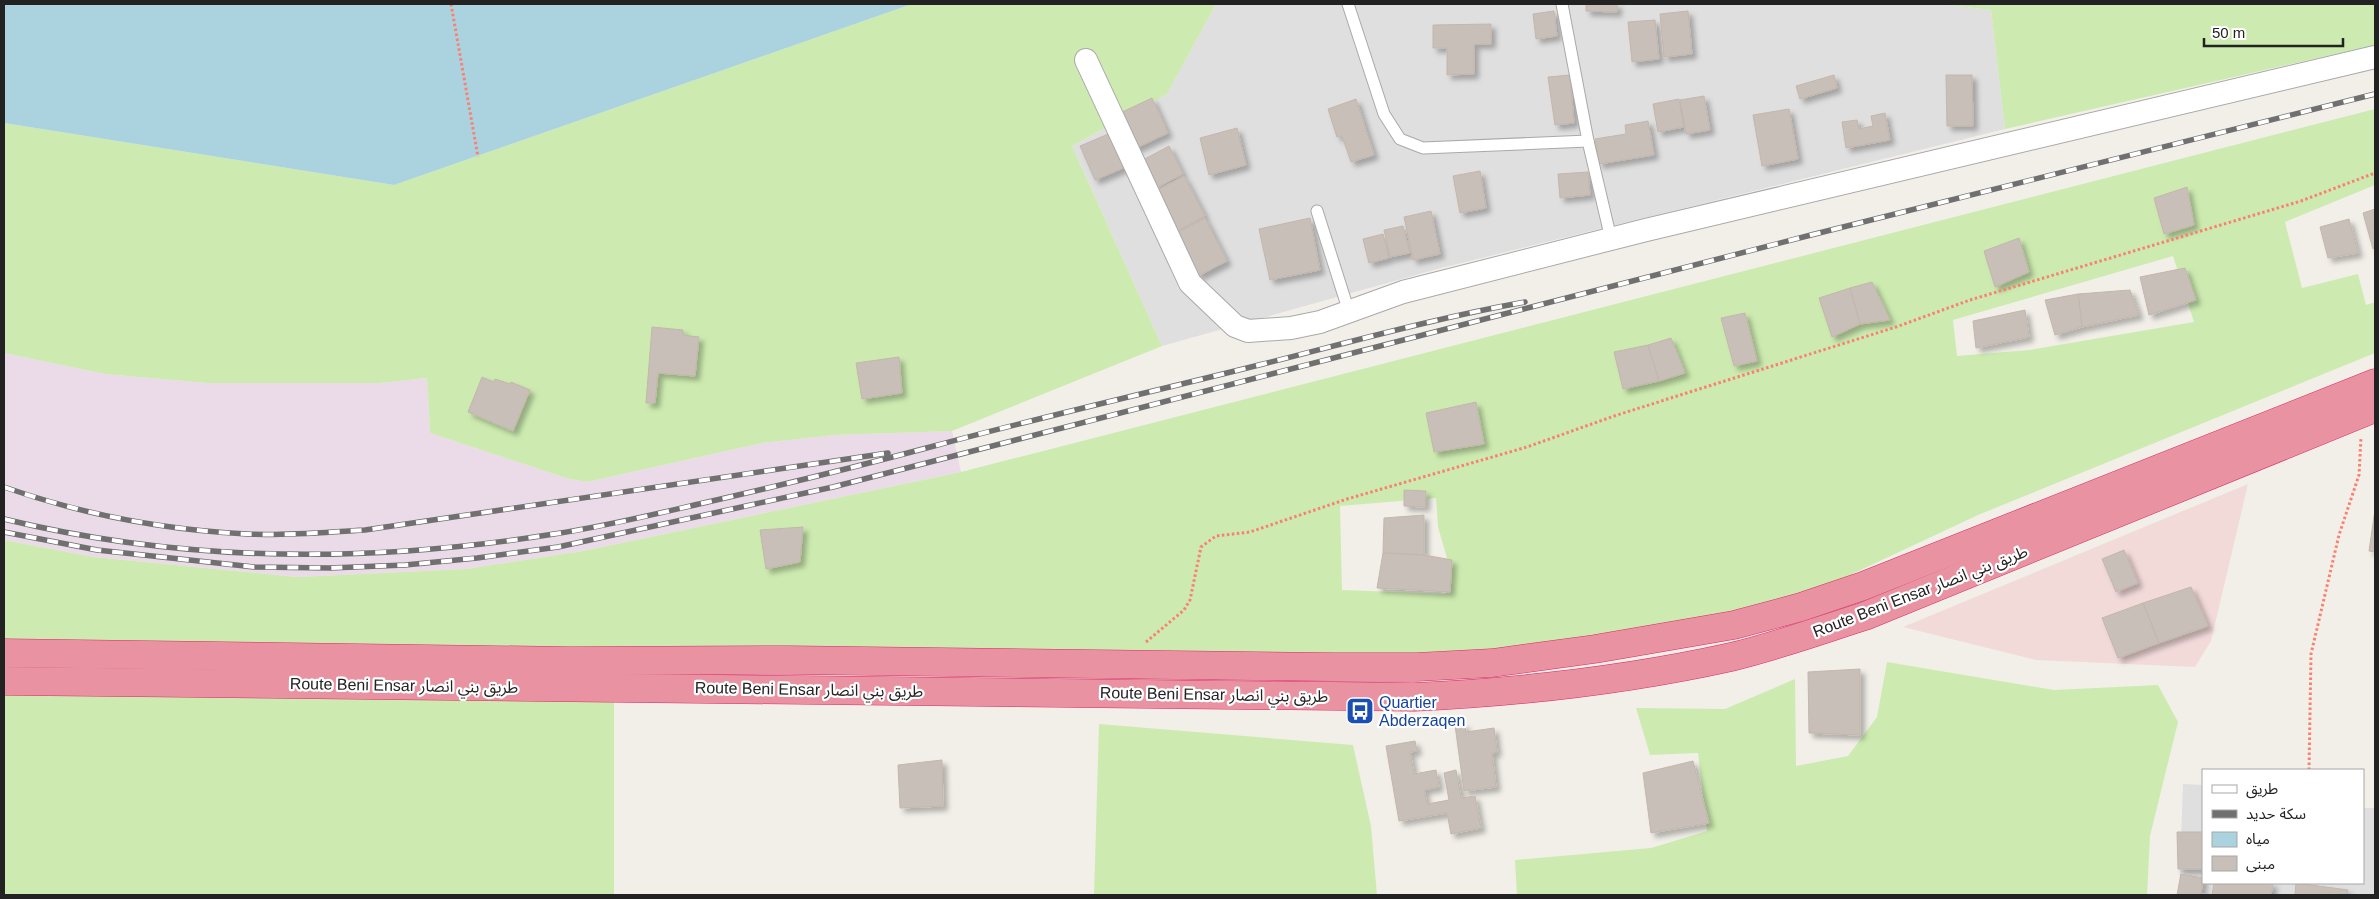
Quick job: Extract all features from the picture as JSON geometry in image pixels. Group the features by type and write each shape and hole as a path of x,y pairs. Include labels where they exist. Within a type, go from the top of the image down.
{"highway":[{"name":"Route Beni Ensar طريق بني انصار","path":"4,652 570,661 789,660 1390,667 1492,663 1595,649 1734,625 1801,607 1863,586 2375,383"},
{"name":"Route Beni Ensar طريق بني انصار","path":"4,681 1414,697 1537,689 1731,657 1848,622 2367,412"}],"street":[{"path":"1086,60 1190,283 1235,326 1248,331 1291,328 1320,322 1402,292 1610,239 2375,57"}],"lane":[{"path":"1348,4 1384,114 1400,140 1423,148 1588,141"},
{"path":"1562,4 1588,141 1610,239"},
{"path":"1317,210 1349,312"}],"path":[{"path":"451,4 478,157"},
{"path":"1119,664 1184,610 1190,600 1201,547 1216,536 1250,532 1356,496 1527,447 1617,415 1868,335 1970,300 2301,200 2375,173"},
{"path":"2310,769 2311,654 2339,536 2359,475 2361,447 2367,412"}],"shaded area":[{"path":"1216,4 1941,4 1991,10 2005,129 1441,268 1162,346 1072,146 1167,94"},
{"path":"4,353 105,374 207,383 380,383 427,378 430,433 566,478 587,482 762,443 834,435 952,431 961,472 583,551 466,569 298,577 94,557 4,540"},
{"path":"2248,484 2211,641 2195,667 2036,660 1903,627"},
{"path":"2183,784 2202,785 2202,884 2364,884 2364,808 2375,808 2375,895 2179,895"}],"green space":[{"path":"912,4 1216,4 1167,94 1072,146 1162,346 952,431 835,435 762,443 587,482 566,478 430,433 427,378 380,383 207,383 105,374 4,353 4,123 394,185"},
{"path":"1941,4 2375,4 2375,45 2005,129 1991,10"},
{"path":"2375,109 2375,185 2285,222 2302,288 2358,274 2366,305 2375,302 2375,353 1978,515 1801,598 1637,636 1455,656 4,649 4,540 94,557 298,577 466,569 583,551 961,472","holes":["2173,256 2194,322 2029,350 1957,356 1953,320","1436,498 1438,527 1449,565 1446,594 1342,590 1340,506"]},
{"path":"1887,662 2054,690 2158,685 2178,722 2150,836 2147,895 1517,895 1515,860 1651,848 1707,831 1698,753 1650,755 1636,708 1725,709 1795,679 1796,766 1848,756 1877,717"},
{"path":"4,695 614,698 614,895 4,895"},
{"path":"1099,724 1353,745 1371,826 1377,895 1094,895"}],"water":[{"path":"4,4 912,4 394,185 4,123"}],"building":[{"path":"1586,4 1617,4 1617,12 1586,11"},
{"path":"1554,11 1557,36 1536,39 1533,14"},
{"path":"1688,11 1692,54 1664,57 1660,14"},
{"path":"1655,20 1659,59 1632,62 1628,22"},
{"path":"1491,24 1491,44 1474,44 1474,74 1447,75 1447,48 1433,48 1433,25"},
{"path":"1570,75 1574,123 1555,125 1548,77"},
{"path":"1834,75 1837,88 1800,99 1796,86"},
{"path":"1946,75 1972,75 1973,126 1947,126"},
{"path":"1704,96 1710,130 1686,134 1680,100"},
{"path":"1152,98 1168,133 1134,149 1118,114"},
{"path":"1356,99 1374,155 1351,162 1342,136 1337,137 1328,109"},
{"path":"1679,99 1684,127 1658,132 1653,104"},
{"path":"1789,109 1798,159 1762,166 1753,115"},
{"path":"1885,113 1890,140 1846,148 1842,122 1857,120 1859,129 1873,126 1871,116"},
{"path":"1648,121 1654,155 1599,164 1595,139 1626,134 1625,125"},
{"path":"1237,128 1246,165 1209,175 1200,138"},
{"path":"1113,132 1128,166 1095,180 1080,146"},
{"path":"1169,146 1183,174 1156,188 1141,161"},
{"path":"1480,171 1486,208 1460,213 1453,176"},
{"path":"1588,172 1590,195 1560,198 1558,174"},
{"path":"1184,176 1205,216 1176,232 1154,192"},
{"path":"2187,187 2194,225 2164,234 2154,198"},
{"path":"2375,209 2375,248 2373,249 2363,213"},
{"path":"1431,211 1440,254 1413,260 1404,217"},
{"path":"1205,218 1227,261 1198,276 1176,233"},
{"path":"1310,218 1320,270 1270,280 1259,229"},
{"path":"2349,219 2358,253 2328,258 2320,227"},
{"path":"1403,226 1410,253 1390,257 1384,230"},
{"path":"1383,234 1389,258 1369,263 1363,239"},
{"path":"2019,238 2029,272 1995,287 1984,251"},
{"path":"2185,268 2196,300 2149,315 2140,277"},
{"path":"1872,282 1890,320 1860,324 1850,288"},
{"path":"1850,288 1860,324 1832,337 1819,298"},
{"path":"2130,290 2139,315 2082,327 2078,294"},
{"path":"2078,294 2082,327 2055,335 2045,300"},
{"path":"2025,310 2029,337 1976,348 1973,321"},
{"path":"1745,313 1757,361 1734,366 1721,318"},
{"path":"652,327 683,330 683,335 699,337 695,376 658,373 655,403 646,403"},
{"path":"1671,338 1685,373 1659,381 1648,345"},
{"path":"1648,345 1659,381 1623,389 1614,352"},
{"path":"899,357 902,393 862,399 856,363"},
{"path":"482,377 494,382 495,379 510,384 511,382 530,390 513,431 468,412"},
{"path":"1476,402 1484,444 1434,452 1426,413"},
{"path":"1404,490 1426,491 1425,507 1404,506"},
{"path":"2375,510 2375,552 2369,551"},
{"path":"1424,515 1424,555 1383,553 1384,518"},
{"path":"803,527 800,562 766,569 760,530"},
{"path":"2124,550 2138,583 2116,592 2102,559"},
{"path":"1383,553 1424,555 1452,560 1450,592 1377,588"},
{"path":"2191,587 2208,626 2159,643 2143,603"},
{"path":"2143,603 2159,643 2118,658 2102,618"},
{"path":"1860,669 1860,735 1809,733 1808,672"},
{"path":"1465,724 1466,732 1494,728 1497,752 1492,753 1496,787 1464,791 1455,725"},
{"path":"1415,741 1417,751 1410,752 1414,774 1436,770 1439,787 1424,790 1427,804 1449,800 1444,773 1456,770 1461,798 1475,796 1481,828 1451,834 1447,813 1399,821 1386,746"},
{"path":"942,760 943,806 900,808 898,765"},
{"path":"1693,761 1709,823 1651,833 1643,773"},
{"path":"2177,832 2202,832 2202,869 2178,869"},
{"path":"2181,874 2202,878 2201,894 2211,895 2177,895"},
{"path":"2214,884 2273,884 2271,895 2212,895"},
{"path":"2296,884 2348,890 2347,895 2295,895"}],"railway":[{"path":"4,532 97,550 254,567 330,568 405,565 558,547 833,487 1811,235 2375,94"},
{"path":"4,519 140,544 209,551 278,554 347,554 417,550 554,534 590,528 788,483 1391,331 1525,302"},
{"path":"4,487 93,513 154,524 216,532 291,534 365,530 888,453"}],"place":[{"name":"Quartier Abderzaqen","path":"1360,711"}]}
